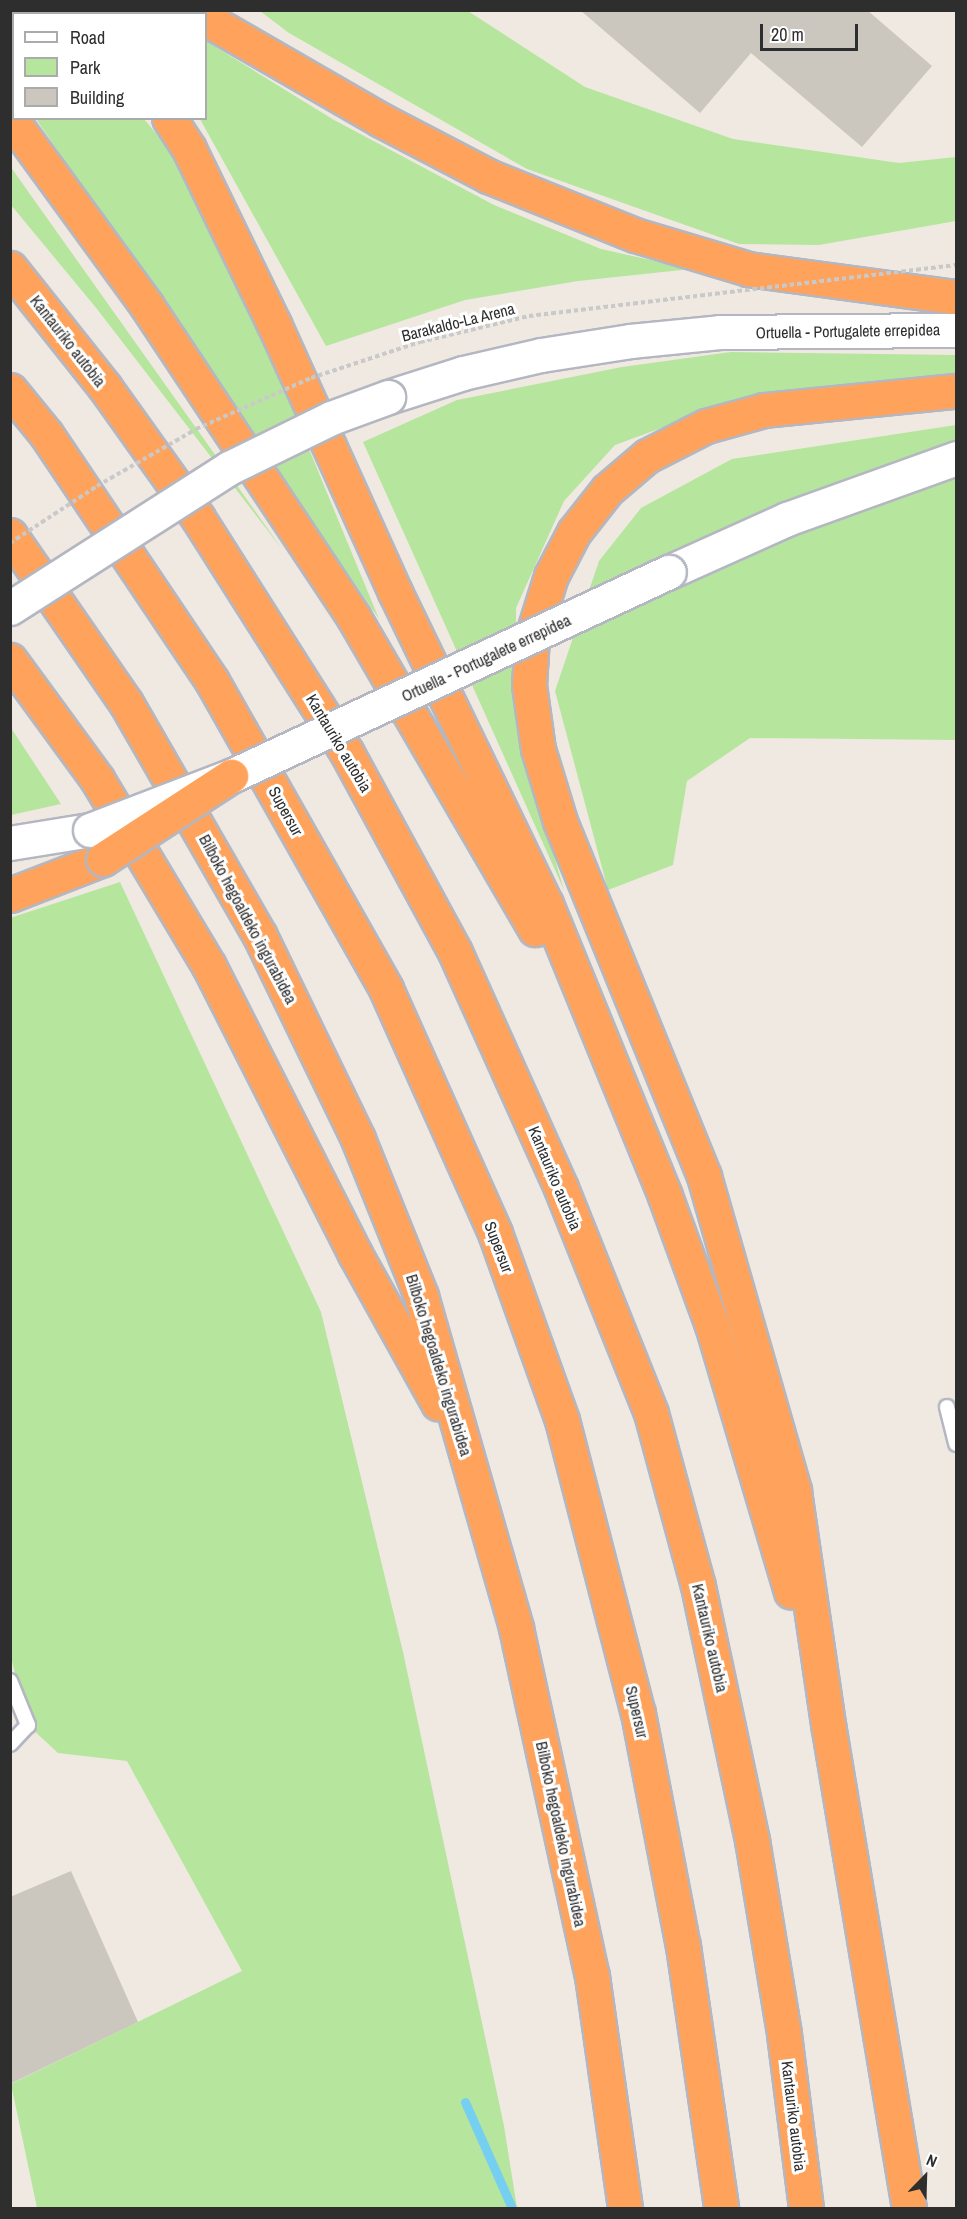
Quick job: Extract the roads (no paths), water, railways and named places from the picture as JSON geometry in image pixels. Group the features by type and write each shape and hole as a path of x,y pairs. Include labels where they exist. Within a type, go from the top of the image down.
{"highway":[{"path":"205,10 246,42"},
{"path":"207,20 381,120 488,176 635,235 748,269 957,297"},
{"path":"10,118 147,306 354,618 450,778 617,1081"},
{"path":"170,120 189,149 274,324 395,592 546,904 712,1325 754,1459 828,1724"},
{"name":"Kantauriko autobia","path":"10,268 104,386 198,518 347,753 455,952 561,1188 651,1413 698,1586 752,1840 784,2034 806,2208"},
{"name":"Supersur","path":"10,390 46,434 212,681 386,989 495,1233 562,1420 638,1713 683,1946 721,2208"},
{"path":"909,2208 828,1724 794,1490 756,1345 704,1176 560,821 538,749 529,685 532,637 551,576 574,532 607,490 647,456 706,426 764,410 957,391"},
{"name":"Bilboko hegoaldeko ingurabidea","path":"10,535 126,703 260,936 358,1139 421,1296 516,1628 592,1976 626,2208"},
{"path":"10,660 97,779 209,966 355,1254 465,1453"},
{"path":"10,895 97,845 231,776"}],"street":[{"name":"Ortuella - Portugalete errepidea","path":"10,608 230,468 331,418 388,397 519,360 630,341 720,332 957,330"},
{"name":"Ortuella - Portugalete errepidea","path":"231,776 787,519 957,458"},
{"path":"10,843 97,845"}],"lane":[{"path":"947,1407 957,1444"},
{"path":"10,1681 28,1725 10,1744"}],"waterway":[{"path":"465,2102 512,2208"}]}
